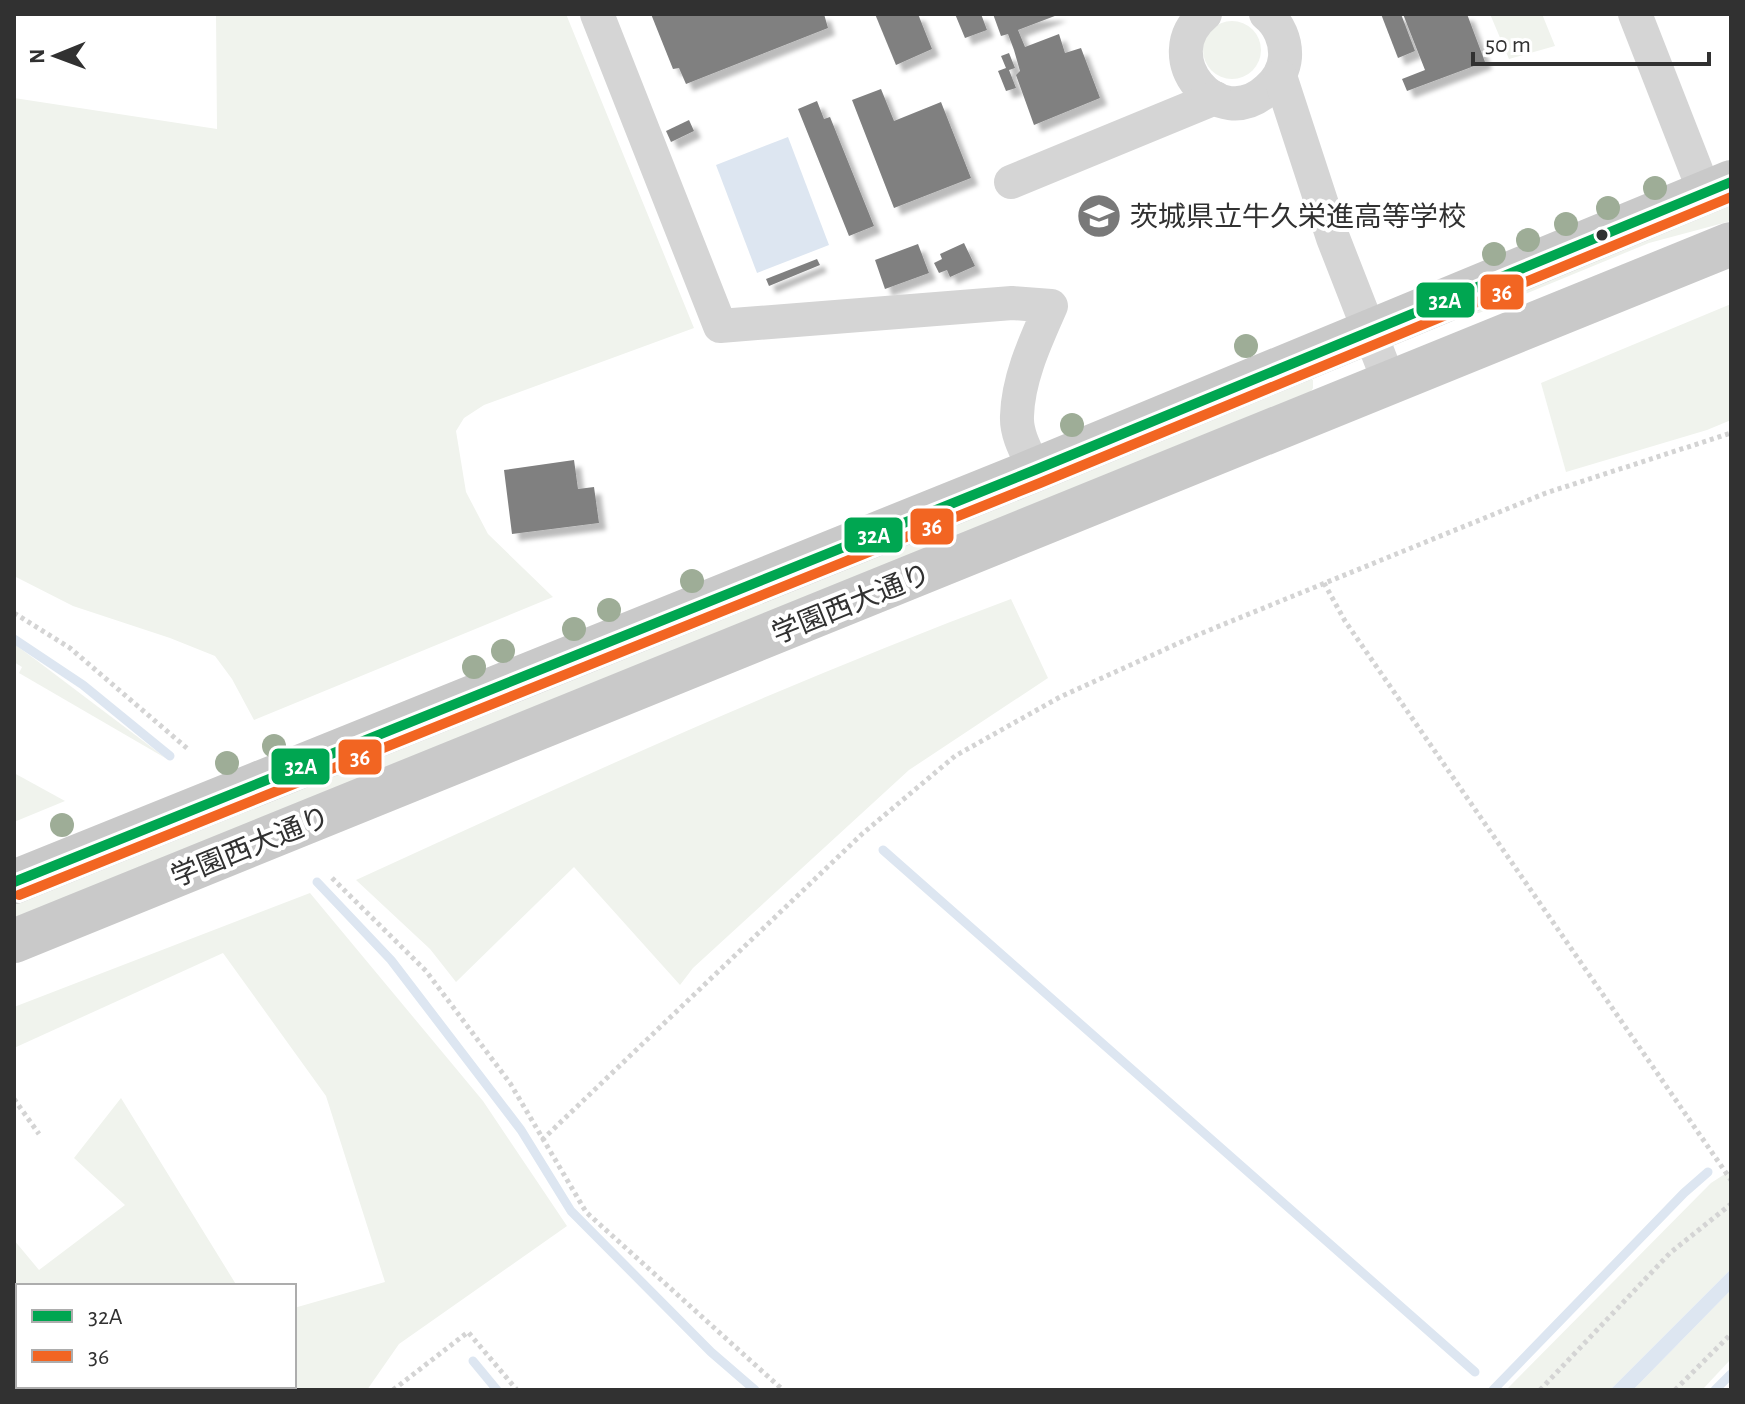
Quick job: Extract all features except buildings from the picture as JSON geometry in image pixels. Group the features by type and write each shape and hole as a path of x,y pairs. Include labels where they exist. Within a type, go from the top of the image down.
{"main road":[{"name":"学園西大通り","path":"14,882 1035,470 1718,188"},
{"name":"学園西大通り","path":"14,941 1731,244"}],"street":[{"path":"597,14 720,326 1012,303 1051,306 1026,372 1017,416 1020,438 1035,470"},
{"path":"1205,14 1190,31 1186,48 1187,66 1194,81 1206,94 1239,103 1256,99 1280,76 1285,61 1285,45 1280,30 1266,14"},
{"path":"1635,14 1718,188"},
{"path":"1280,76 1333,238 1390,384"},
{"path":"1011,182 1215,98"}],"path":[{"path":"542,1140 862,834 955,756 1060,697 1190,638 1546,493 1731,433"},
{"path":"1324,583 1345,621 1731,1180"},
{"path":"14,613 70,648 189,750"},
{"path":"332,878 426,971 510,1083 586,1212 783,1390"},
{"path":"14,1099 39,1134"},
{"path":"1540,1390 1670,1253 1731,1204"},
{"path":"393,1390 468,1332 517,1390"},
{"path":"1675,1390 1731,1334"}],"shaded area":[{"path":"216,14 566,14 694,328 484,405 464,418 456,431 466,492 488,534 553,597 254,720 232,679 215,656 73,606 14,576 14,98 217,129"},
{"path":"1490,14 1542,14 1555,46 1509,59"},
{"path":"1232,21 1252,30 1261,50 1252,70 1232,79 1212,70 1203,50 1212,30"},
{"path":"788,137 829,245 757,273 716,165"},
{"path":"1731,200 1731,221 1649,243 1479,313 1472,313 1472,311"},
{"path":"1731,304 1731,420 1566,472 1541,383"},
{"path":"1299,375 1313,380 1308,396 14,921 14,900"},
{"path":"1011,599 1048,678 909,770 693,968 680,985 574,867 456,982 430,949 356,880 763,698"},
{"path":"14,644 167,759 19,673 22,667 14,662"},
{"path":"14,773 65,801 14,822"},
{"path":"310,893 483,1101 567,1226 399,1344 367,1390 14,1390 14,1240 39,1270 125,1205 74,1158 121,1098 236,1284 16,1284 16,1388 296,1388 296,1307 385,1282 326,1096 223,953 14,1048 14,1007"},
{"path":"1731,1170 1731,1269 1610,1390 1506,1390 1711,1183"},
{"path":"1731,1269 1731,1290 1633,1390 1610,1390"},
{"path":"1731,1290 1731,1359 1702,1390 1633,1390"}],"waterway":[{"path":"14,639 83,685 170,756"},
{"path":"883,850 1475,1372"},
{"path":"317,882 391,960 521,1130 571,1211 711,1352 755,1390"},
{"path":"1493,1390 1708,1172"},
{"path":"473,1361 497,1390"},
{"path":"1715,1390 1731,1374"}],"transit line":[{"name":"32A","path":"14,882 1035,470 1731,182"},
{"name":"36","path":"19,895 1040,483 1731,197"}],"place":[{"name":"茨城県立牛久栄進高等学校","path":"1099,216"}]}
